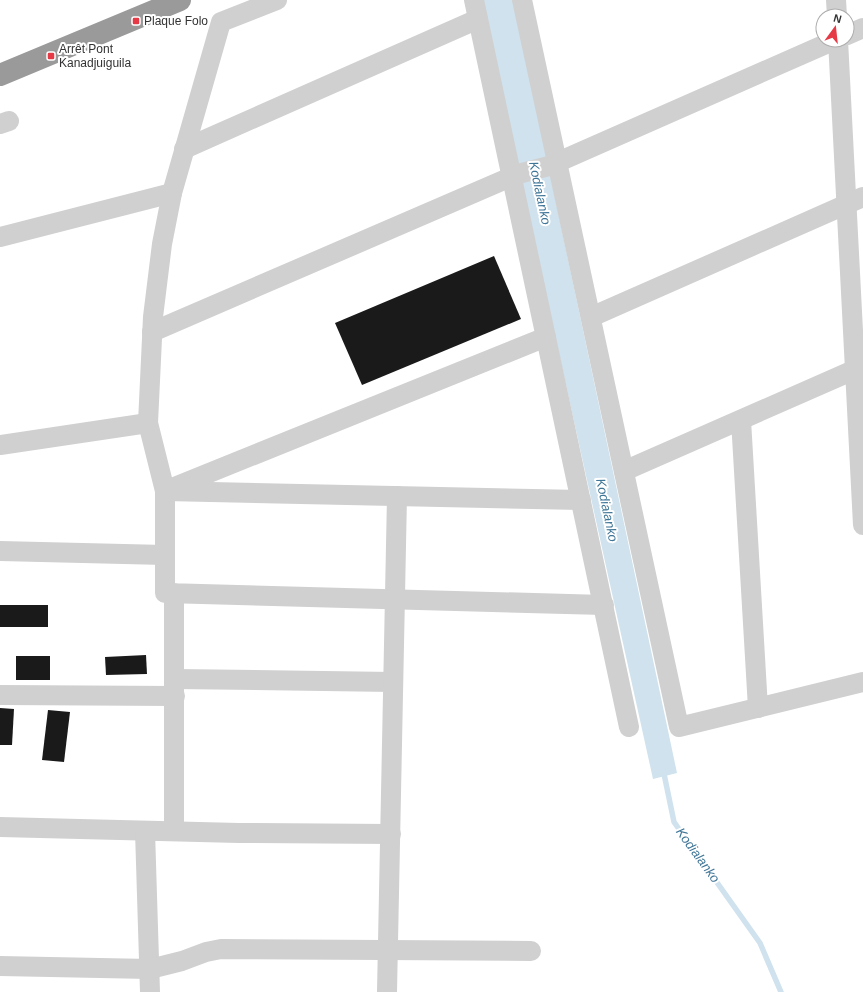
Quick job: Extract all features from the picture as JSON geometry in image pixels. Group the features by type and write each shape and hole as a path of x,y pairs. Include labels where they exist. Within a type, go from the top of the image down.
{"highway":[{"path":"0,75 180,0"}],"street":[{"path":"277,0 221,22 172,193 162,244 153,317 148,423 165,491 165,593 604,606"},
{"path":"524,1 553,164 591,316 680,727 863,682"},
{"path":"184,149 476,9 515,176 546,337 629,727"},
{"path":"152,332 515,176 553,164 817,48"},
{"path":"839,48 855,201 863,525"},
{"path":"0,237 172,193"},
{"path":"591,316 855,201"},
{"path":"165,491 546,337"},
{"path":"624,471 859,368"},
{"path":"741,420 758,708"},
{"path":"0,445 148,423"},
{"path":"165,491 581,500"},
{"path":"387,992 397,496"},
{"path":"0,551 165,555"},
{"path":"174,593 174,831"},
{"path":"0,695 175,687 393,682"},
{"path":"0,828 391,834"},
{"path":"145,831 150,992"},
{"path":"0,966 150,969 221,949 531,951"}],"water":[{"path":"481,0 513,0 677,773 653,779"}],"building":[{"path":"494,256 521,319 362,385 335,323"},
{"path":"0,605 48,605 48,627 0,627"},
{"path":"146,655 147,674 106,675 105,657"},
{"path":"16,656 50,656 50,680 16,680"},
{"path":"0,708 14,709 12,745 0,745"},
{"path":"48,710 70,712 64,762 42,760"}],"waterway":[{"name":"Kodialanko","path":"663,769 674,822 760,943 781,992"}],"place":[{"name":"Plaque Folo","path":"136,21"},
{"name":"Arrêt Pont Kanadjuiguila","path":"51,56"}]}
